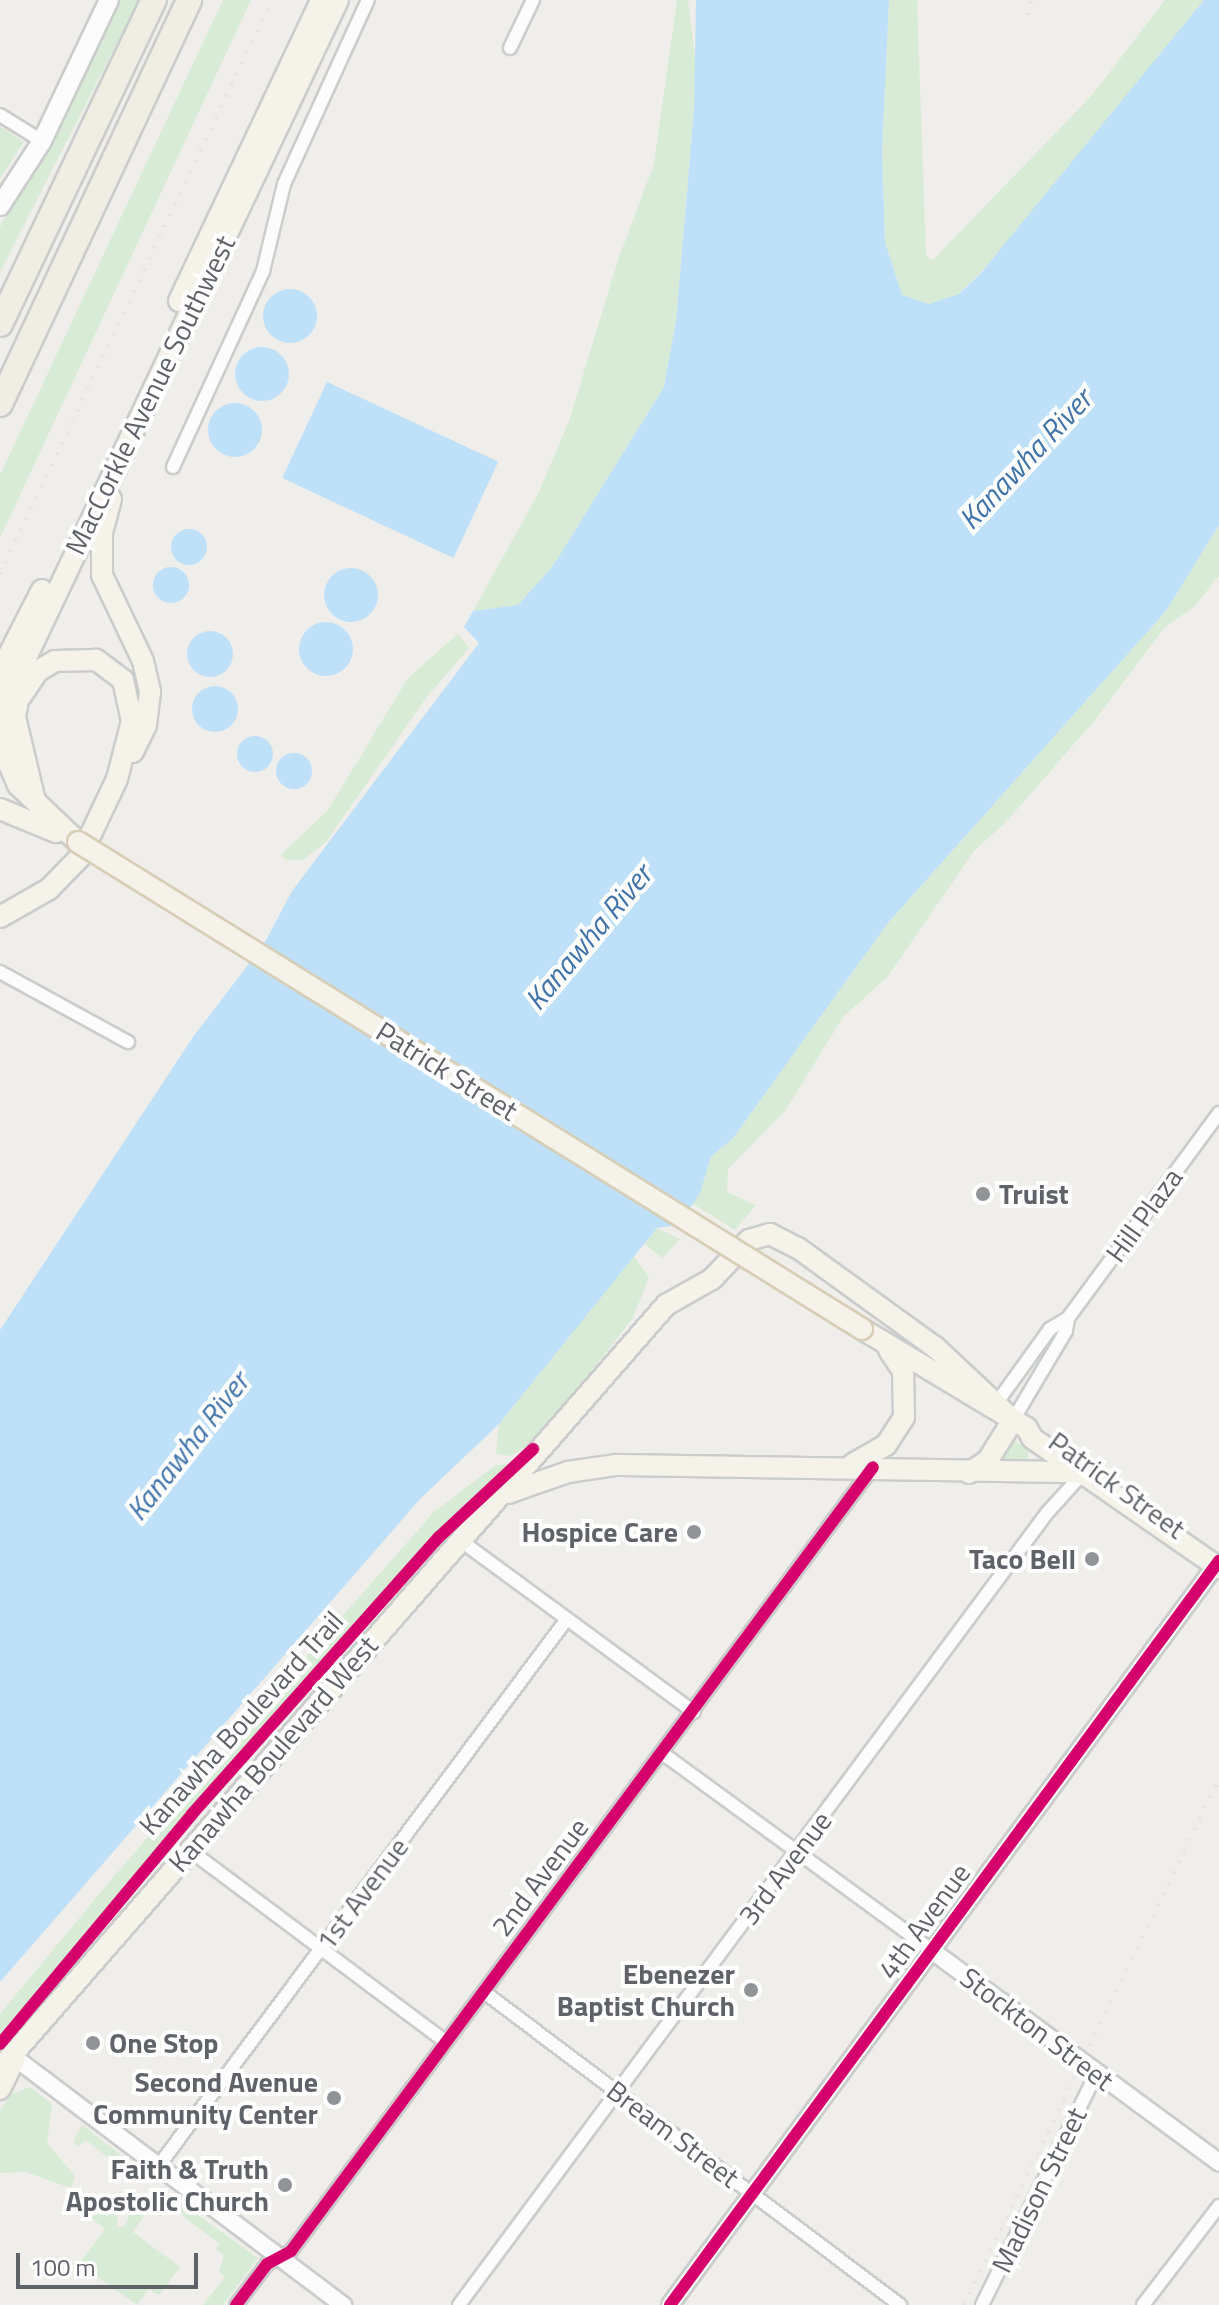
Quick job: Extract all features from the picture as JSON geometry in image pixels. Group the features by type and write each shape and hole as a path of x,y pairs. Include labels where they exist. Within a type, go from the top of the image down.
{"highway":[{"path":"0,324 154,0"},
{"path":"0,404 189,0"}],"main road":[{"path":"0,206 42,141 109,0"},
{"name":"MacCorkle Avenue Southwest","path":"23,628 321,0"},
{"name":"MacCorkle Avenue Southwest","path":"34,809 15,717 25,660 338,0"},
{"path":"0,917 68,873 92,838 117,779 140,741 150,707 148,676 108,596 100,557 109,505 133,431"},
{"path":"0,672 23,628"},
{"name":"Patrick Street","path":"23,628 5,679 0,723 14,775 34,809 78,842 884,1343 995,1406"},
{"path":"15,717 29,681 55,661 79,657 111,667 123,680 132,708 117,779"},
{"path":"0,809 34,809"},
{"name":"Kanawha Boulevard West","path":"0,2089 8,2063 188,1849 552,1442 666,1305 712,1279 761,1234 782,1238 935,1347 995,1406"},
{"path":"846,1467 886,1445 904,1417 903,1371 884,1343"},
{"path":"969,1473 988,1460 1020,1424 995,1406"},
{"name":"Patrick Street","path":"1020,1424 1032,1438 1084,1472 1190,1551 1213,1562"},
{"name":"Patrick Street","path":"1020,1424 1039,1429 1080,1455 1195,1542 1213,1562"},
{"path":"552,1442 545,1464 557,1475"},
{"name":"Kanawha Boulevard West","path":"507,1493 557,1475 616,1465 873,1467 969,1473 1084,1472"}],"street":[{"path":"173,467 263,271 284,184 368,0"},
{"path":"510,48 533,0"},
{"path":"0,115 42,141"},
{"path":"0,972 128,1042"},
{"name":"Hill Plaza","path":"1020,1424 1061,1341 1068,1318 1219,1113"},
{"name":"Hill Plaza","path":"995,1406 1050,1329 1068,1318"},
{"name":"2nd Avenue","path":"236,2305 267,2264 291,2251 873,1467"},
{"name":"3rd Avenue","path":"459,2305 1047,1513 1084,1472"},
{"path":"461,1541 694,1712"},
{"name":"4th Avenue","path":"670,2305 754,2195 1213,1562"},
{"name":"1st Avenue","path":"157,2168 567,1619"},
{"name":"Stockton Street","path":"662,1753 1219,2162"},
{"path":"188,1849 445,2041"},
{"name":"Bream Street","path":"484,1992 900,2305"},
{"path":"8,2063 343,2305"},
{"name":"Madison Street","path":"982,2305 1096,2074"},
{"path":"1143,2305 1219,2206"},
{"path":"876,2305 885,2294"}],"green space":[{"path":"115,0 139,0 0,272 0,227 80,82"},
{"path":"223,0 251,0 0,538 0,475"},
{"path":"677,0 688,0 697,73 676,321 664,387 553,566 518,605 473,611 538,494 569,421 618,260 654,164"},
{"path":"889,0 917,0 926,256 933,260 1093,94 1165,0 1204,0 1002,250 959,294 929,304 902,295 885,242 882,151"},
{"path":"0,126 24,142 0,179"},
{"path":"1219,525 1219,575 1195,606 1164,628 1095,720 1005,823 974,851 888,976 843,1017 785,1111 728,1169 727,1192 756,1205 735,1230 693,1204 711,1157 734,1137 887,924 1166,611"},
{"path":"458,634 469,648 426,698 326,842 303,860 287,860 281,855 328,810 408,678"},
{"path":"657,1228 680,1239 662,1258 644,1243"},
{"path":"633,1255 649,1277 633,1318 537,1440 510,1456 496,1454 499,1424"},
{"path":"1014,1441 1028,1449 1028,1463 1001,1463"},
{"path":"515,1464 435,1533 188,1811 0,2035 0,2014 115,1875 434,1512 496,1465"},
{"path":"30,2087 52,2104 47,2143 75,2176 71,2188 26,2172 0,2173 0,2110 12,2094"},
{"path":"82,2125 138,2168 129,2181 121,2168 86,2140 78,2146 73,2142"},
{"path":"164,2191 258,2258 223,2305 203,2305 225,2277 219,2272 224,2256 216,2249 220,2244 170,2206 161,2216 133,2206"},
{"path":"118,2209 117,2227 125,2226 131,2211 144,2216 133,2232 180,2267 159,2295 149,2289 137,2305 79,2264 105,2229 90,2217"}],"water":[{"name":"Kanawha River","path":"696,0 889,0 882,151 885,242 902,295 929,304 959,294 980,274 1204,0 1219,0 1219,525 1166,611 887,924 734,1137 711,1157 700,1193 679,1225 657,1228 499,1424 420,1499 0,1982 0,1330 193,1037 264,944 292,891 479,643 464,627 473,611 518,605 553,566 664,387 676,321 694,110"},
{"path":"290,289 309,297 317,316 309,335 290,343 271,335 263,316 271,297"},
{"path":"262,347 281,355 289,374 281,393 262,401 243,393 235,374 243,355"},
{"path":"327,382 498,462 453,558 282,478"},
{"path":"235,403 254,411 262,430 254,449 235,457 216,449 208,430 216,411"},
{"path":"189,529 202,534 207,547 202,560 189,565 176,560 171,547 176,534"},
{"path":"171,567 184,572 189,585 184,598 171,603 158,598 153,585 158,572"},
{"path":"351,568 370,576 378,595 370,614 351,622 332,614 324,595 332,576"},
{"path":"326,622 345,630 353,649 345,668 326,676 307,668 299,649 307,630"},
{"path":"210,631 226,638 233,654 226,670 210,677 194,670 187,654 194,638"},
{"path":"215,686 231,693 238,709 231,725 215,732 199,725 192,709 199,693"},
{"path":"255,736 268,741 273,754 268,767 255,772 242,767 237,754 242,741"},
{"path":"294,753 307,758 312,771 307,784 294,789 281,784 276,771 281,758"}],"railway":[{"path":"0,574 272,0"},
{"path":"1027,15 1032,0"},
{"path":"964,2305 1219,1779"}],"cycle path":[{"name":"Kanawha Boulevard Trail","path":"0,2044 192,1814 439,1537 533,1449"},
{"path":"236,2305 267,2264 291,2251 873,1467"},
{"path":"670,2305 1219,1561"}],"place":[{"name":"Truist","path":"983,1194"},
{"name":"Hospice Care","path":"694,1532"},
{"name":"Taco Bell","path":"1092,1559"},
{"name":"Ebenezer Baptist Church","path":"751,1990"},
{"name":"One Stop","path":"93,2043"},
{"name":"Second Avenue Community Center","path":"334,2098"},
{"name":"Faith & Truth Apostolic Church","path":"285,2185"}]}
